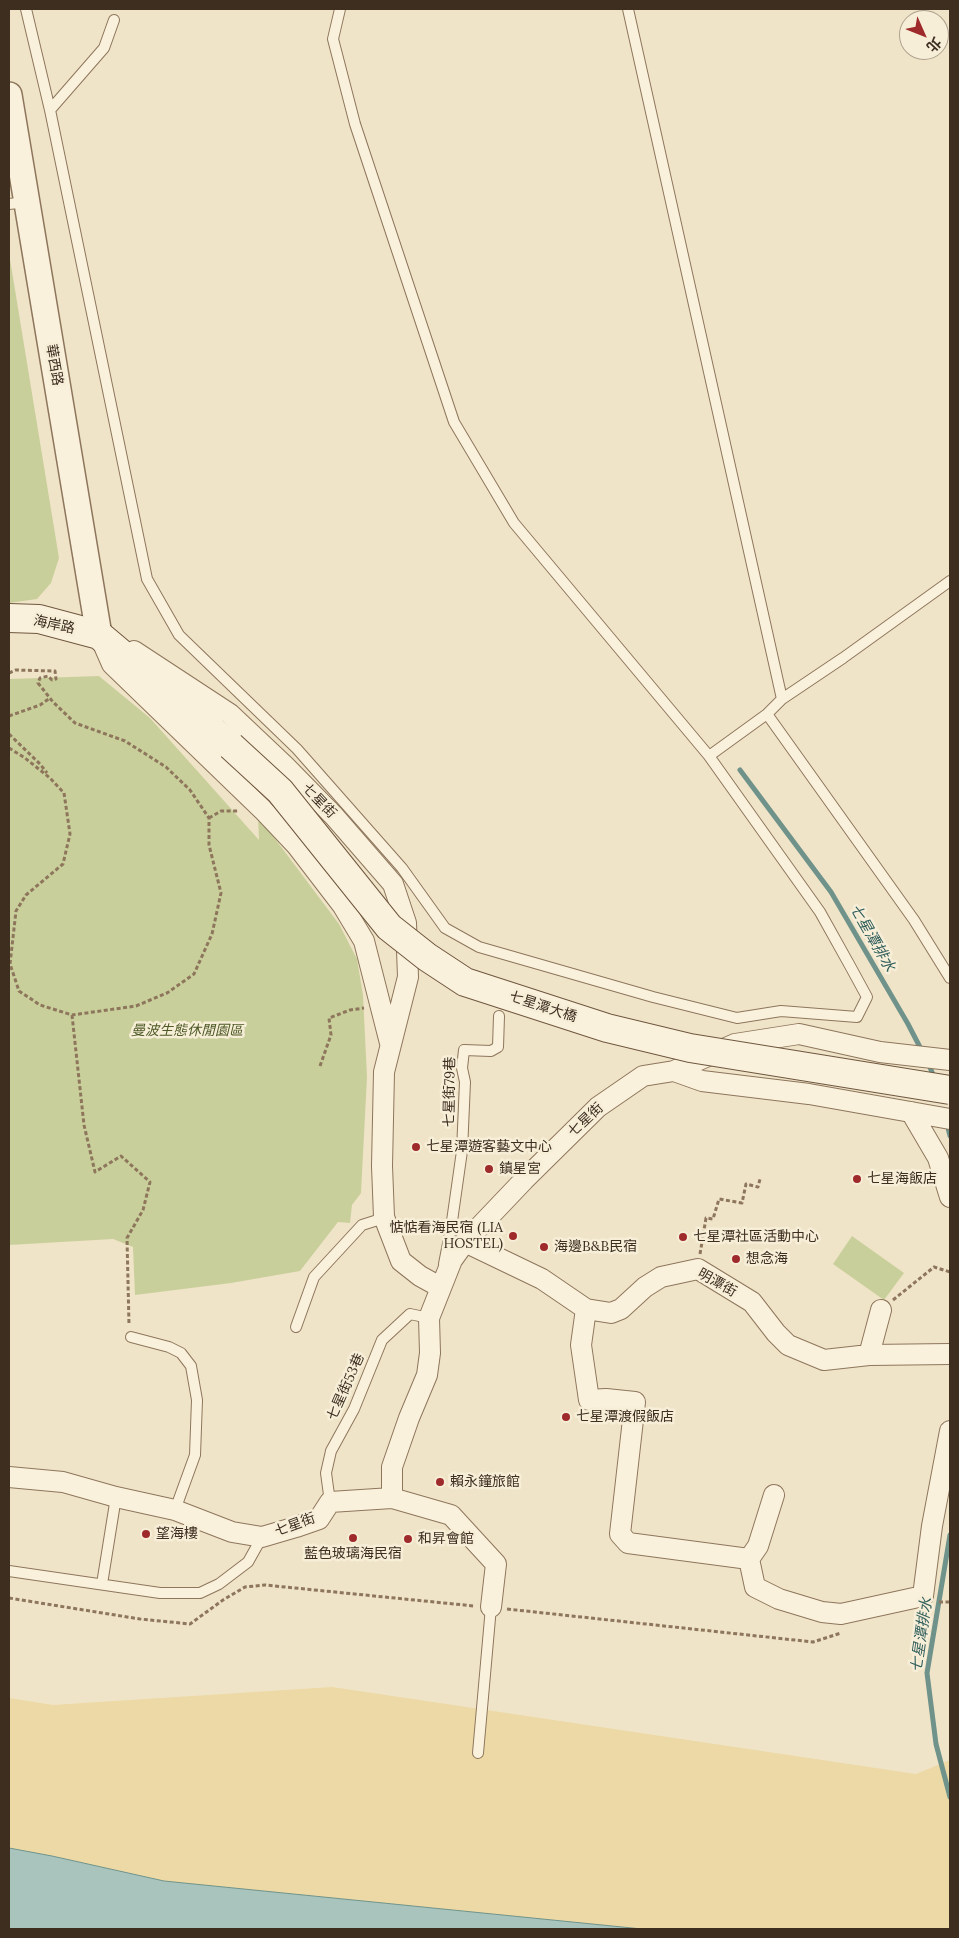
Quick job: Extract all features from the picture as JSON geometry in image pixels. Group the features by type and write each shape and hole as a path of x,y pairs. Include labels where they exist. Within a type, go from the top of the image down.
{"main road":[{"name":"海岸路","path":"9,618 39,619 99,635"},
{"name":"七星潭大橋","path":"99,635 231,746 280,790 390,927 427,957 466,982 607,1028 690,1048 950,1090"}],"street":[{"name":"華西路","path":"9,95 18,203 99,635"},
{"name":"七星街","path":"99,635 112,664 263,810 297,846 343,906 364,941 390,1046"},
{"name":"七星街","path":"99,635 124,644 230,714 334,816 393,884 406,923 408,977 384,1072 382,1166 384,1218 401,1261 420,1276 440,1287"},
{"name":"七星街","path":"9,1477 64,1482 116,1497 175,1510 232,1532 262,1536 296,1527 319,1518 330,1502 392,1498 392,1467 409,1418 428,1375 430,1353 429,1318 452,1260 465,1242 524,1180 598,1107 643,1076 674,1071 735,1044 799,1034 880,1052 946,1059"},
{"name":"七星街","path":"674,1071 702,1081 809,1094 950,1118"},
{"path":"920,1113 938,1158 950,1197"},
{"name":"明潭街","path":"465,1242 542,1279 586,1309 611,1313 621,1309 645,1287 661,1277 698,1269 752,1302 776,1333 788,1344 824,1360 869,1355 950,1354"},
{"path":"586,1309 581,1345 589,1400 606,1399 635,1402 620,1534 628,1543 749,1559"},
{"path":"869,1355 881,1310"},
{"path":"774,1495 758,1546 749,1559 755,1587 779,1599 822,1612 841,1614 923,1596 929,1547 950,1431"},
{"path":"392,1498 451,1515 496,1564 491,1608"}],"lane":[{"path":"26,9 50,110 147,579 179,635 297,749 402,868 444,928 480,947 653,997 737,1018 780,1010 857,1017 867,997 820,912 708,756 514,523 454,422 355,124 333,39 340,9"},
{"path":"628,9 782,699"},
{"path":"50,110 104,48 114,20"},
{"path":"708,756 767,714 782,699 843,658 950,581"},
{"path":"767,714 914,920 950,978"},
{"name":"七星街79巷","path":"440,1287 462,1151 465,1082 462,1068 464,1050 491,1050 498,1047 499,1016"},
{"path":"296,1327 314,1277 362,1225 384,1218"},
{"name":"七星街53巷","path":"330,1502 326,1473 331,1451 354,1408 382,1340 410,1314 429,1318"},
{"path":"131,1337 169,1347 182,1353 191,1366 197,1400 195,1455 175,1510"},
{"path":"102,1584 116,1497"},
{"path":"9,1571 160,1593 200,1594 219,1584 248,1562 262,1536"},
{"path":"478,1753 491,1608"}],"path":[{"path":"9,673 16,670 56,671 56,679 52,680 48,676 40,678 38,682 50,698 75,723 125,741 166,766 190,790 209,818 209,845 221,893 212,934 194,974 167,993 136,1006 72,1015 40,1005 19,991 10,964 16,911 26,895 63,864 70,834 64,793 40,764 9,734"},
{"path":"9,716 40,705 50,698"},
{"path":"9,748 50,778"},
{"path":"209,818 221,811 236,810 242,815"},
{"path":"320,1066 331,1036 329,1018 350,1010 370,1008"},
{"path":"72,1015 84,1125 96,1172 121,1156 150,1182 143,1210 127,1238 127,1284 131,1337"},
{"path":"698,1269 706,1218 713,1219 719,1199 742,1203 746,1184 758,1187 760,1179"},
{"path":"881,1310 934,1267 950,1272"},
{"path":"9,1598 140,1619 190,1624 245,1587 265,1585 813,1642 849,1631"}],"green space":[{"path":"9,253 59,558 51,583 37,599 9,603"},
{"name":"曼波生態休閒園區","path":"99,676 150,718 259,840 258,816 339,924 357,959 363,995 367,1077 361,1193 352,1205 350,1223 338,1222 300,1271 231,1283 135,1295 133,1247 113,1239 9,1245 9,679"},
{"path":"852,1236 904,1273 884,1300 833,1264"}],"sand":[{"path":"332,1687 916,1774 950,1760 950,1929 642,1929 164,1881 9,1848 9,1698 53,1705"}],"water":[{"path":"9,1848 164,1881 642,1929 9,1929"}],"waterway":[{"name":"七星潭排水","path":"740,770 831,892 923,1053"},
{"name":"七星潭排水","path":"928,1062 935,1080"},
{"name":"七星潭排水","path":"947,1124 950,1136"},
{"name":"七星潭排水","path":"950,1535 927,1673 936,1744 950,1797"}],"place":[{"name":"七星潭遊客藝文中心","path":"416,1147"},
{"name":"鎮星宮","path":"489,1169"},
{"name":"七星海飯店","path":"857,1179"},
{"name":"惦惦看海民宿 (LIA HOSTEL)","path":"513,1236"},
{"name":"七星潭社區活動中心","path":"683,1237"},
{"name":"海邊B&B民宿","path":"544,1247"},
{"name":"想念海","path":"736,1259"},
{"name":"七星潭渡假飯店","path":"566,1417"},
{"name":"賴永鐘旅館","path":"440,1482"},
{"name":"望海樓","path":"146,1534"},
{"name":"藍色玻璃海民宿","path":"353,1538"},
{"name":"和昇會館","path":"408,1539"}]}
